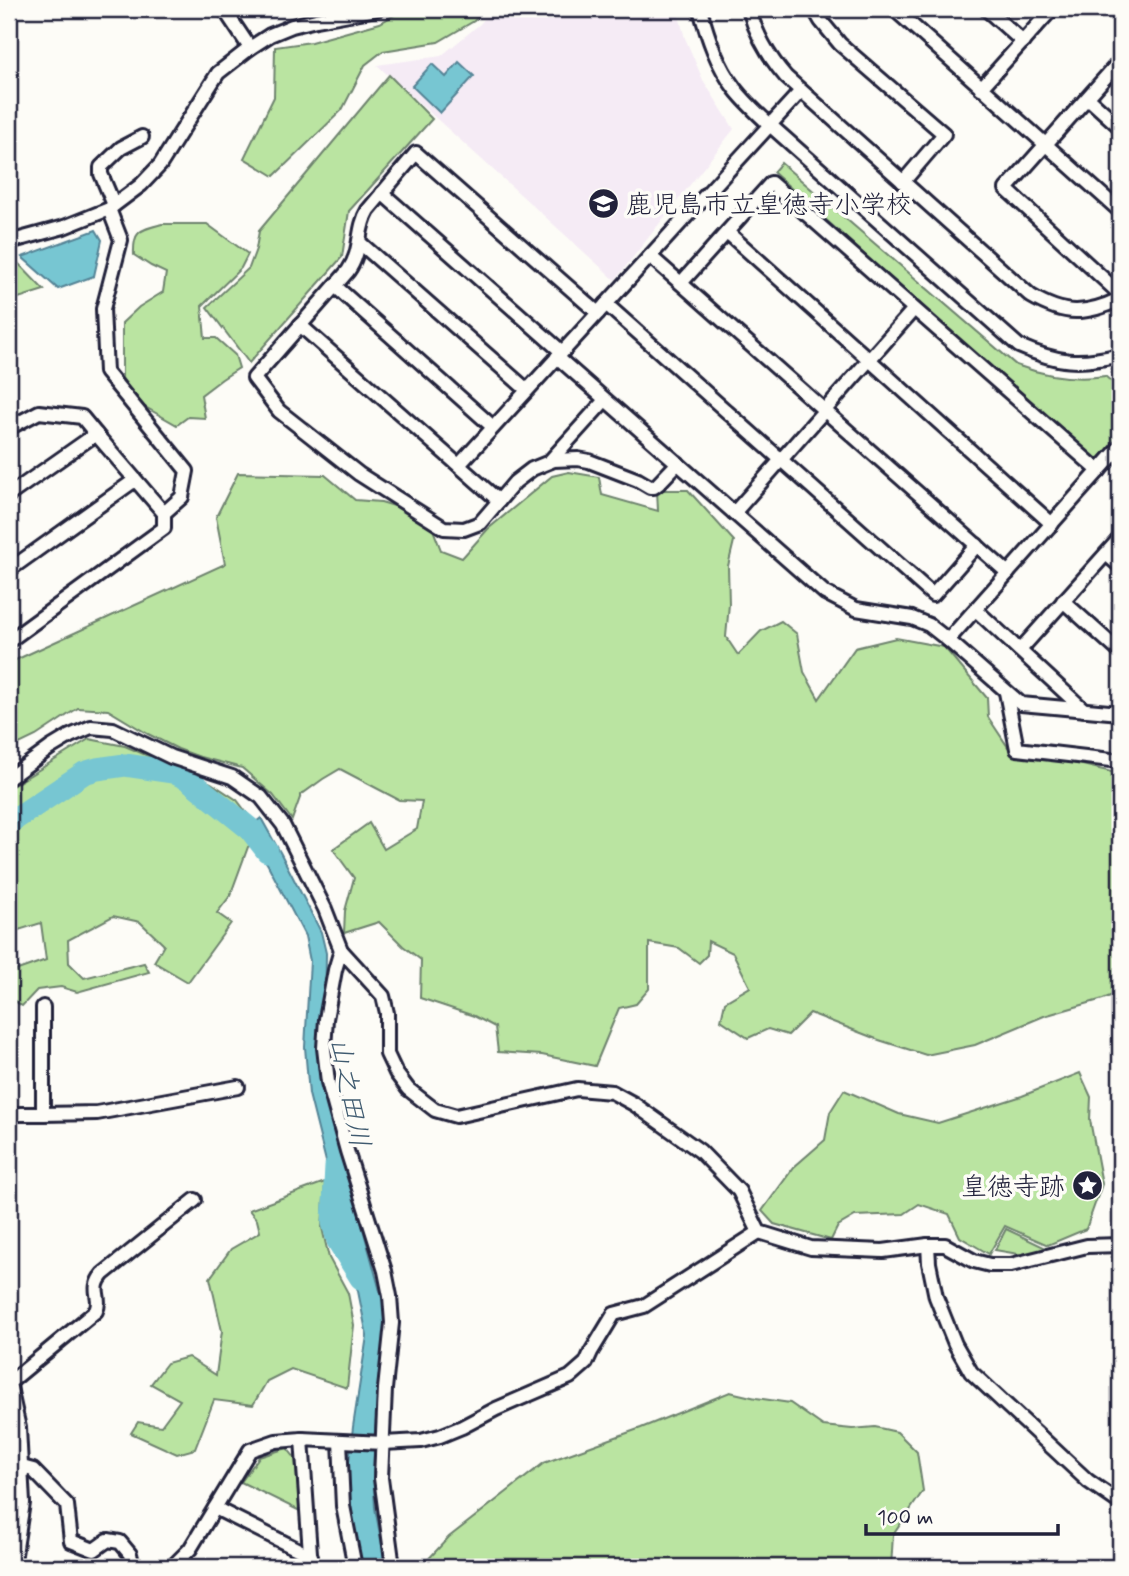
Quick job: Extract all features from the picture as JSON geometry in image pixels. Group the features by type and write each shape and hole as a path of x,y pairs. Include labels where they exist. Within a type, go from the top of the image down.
{"street":[{"path":"224,9 250,48"},
{"path":"9,242 64,227 112,207 141,185 160,165 218,73 270,35 314,14 377,9"},
{"path":"700,9 709,42 720,65 736,89 770,125 1019,345 1044,356 1069,361 1095,361 1120,355"},
{"path":"749,9 759,39 768,54 801,91 1019,286 1043,303 1080,313 1105,306 1120,296 1006,189 1120,61"},
{"path":"814,9 839,44 944,134 903,182"},
{"path":"894,9 1120,211"},
{"path":"986,9 1023,41"},
{"path":"981,88 1052,9"},
{"path":"458,465 801,91"},
{"path":"1088,98 1120,127"},
{"path":"142,137 121,148 101,167 121,240 103,309 106,372 187,471 182,497 164,513"},
{"path":"606,400 550,461 522,475 480,523 464,529 444,528 359,474 279,411 254,378 354,263 363,217 416,153 781,459 933,595 977,545"},
{"path":"681,283 771,183 1099,471"},
{"path":"382,193 606,400 825,593 856,609 912,618 929,625 1021,704 1120,713"},
{"path":"727,232 1052,524"},
{"path":"359,242 527,390"},
{"path":"650,256 1009,573"},
{"path":"335,286 493,427"},
{"path":"734,513 914,309"},
{"path":"300,325 499,501"},
{"path":"9,428 39,412 82,417 164,513 164,528 9,641"},
{"path":"9,495 96,434"},
{"path":"948,640 1120,447"},
{"path":"550,461 589,461 650,487 658,484 678,463"},
{"path":"9,570 135,480"},
{"path":"1020,650 1120,538"},
{"path":"1106,554 1120,566"},
{"path":"1063,601 1120,652"},
{"path":"976,610 1084,710"},
{"path":"1006,692 1017,749 1120,761"},
{"path":"9,778 50,748 91,727 113,729 170,757 232,777 261,797 283,825 325,909 341,950 383,996 387,1013 387,1054 396,1073 408,1089 435,1110 456,1116 577,1089 611,1092 634,1104 700,1151 739,1191 759,1232 811,1248 883,1251 945,1245 974,1261 990,1265 1011,1265 1087,1245 1120,1245"},
{"path":"341,950 326,1019 324,1048 328,1082 385,1271 390,1296 392,1323 381,1443 381,1478 393,1567"},
{"path":"43,1007 43,1114"},
{"path":"9,1114 97,1113 238,1087"},
{"path":"13,1567 23,1503 19,1428 9,1383 96,1311 99,1305 97,1280 103,1274 195,1200"},
{"path":"172,1567 190,1549 250,1450 276,1441 302,1439 381,1443 421,1440 462,1427 570,1377 586,1363 614,1314 644,1307 759,1232"},
{"path":"928,1245 936,1297 955,1344 971,1372 1088,1480 1120,1503"},
{"path":"302,1439 311,1562"},
{"path":"343,1441 343,1506 355,1567"},
{"path":"22,1467 33,1470 67,1505 71,1541 94,1550 108,1540 120,1542 130,1554 133,1567"},
{"path":"215,1508 311,1562"}],"shaded area":[{"name":"鹿児島市立皇徳寺小学校","path":"493,9 677,9 685,38 703,80 734,129 615,280 377,65 441,56 480,24"}],"green space":[{"path":"405,9 485,9 474,21 438,42 383,51 365,65 342,110 274,176 244,158 274,97 275,47 311,42 380,23"},
{"path":"389,75 432,119 349,211 342,257 249,363 207,307 249,268 259,231"},
{"path":"781,163 1016,365 1060,376 1105,376 1120,389 1120,436 1097,461 773,172"},
{"path":"162,224 207,224 248,254 241,268 202,306 205,338 216,338 235,355 239,368 201,395 205,418 188,417 177,425 140,404 122,378 122,323 139,307 163,292 166,273 134,255 135,240 139,232"},
{"path":"15,260 44,290 9,301 9,261"},
{"path":"569,472 599,477 602,495 658,511 657,490 688,490 734,541 728,566 726,637 738,655 761,631 781,621 797,634 804,672 819,699 855,648 896,638 944,647 987,698 988,717 1008,747 1120,774 1120,992 1044,1016 975,1045 926,1055 810,1013 788,1035 768,1029 748,1038 721,1020 725,1002 750,987 733,953 708,941 707,955 699,963 679,948 649,943 649,989 636,1004 619,1008 595,1066 542,1055 498,1052 495,1027 474,1016 420,998 421,960 379,922 344,933 345,911 354,878 333,849 369,823 384,849 417,829 422,801 399,800 340,769 301,795 292,820 273,795 242,768 178,749 108,710 78,708 36,736 9,749 9,663 225,564 216,517 238,473 325,475 355,500 381,502 401,508 432,527 441,550 462,558 488,529 552,476"},
{"path":"89,739 125,746 211,783 237,800 265,837 248,847 230,896 217,913 231,923 188,982 154,962 164,945 140,922 113,916 68,940 69,963 84,978 144,963 149,972 77,992 61,987 37,990 22,1006 9,997 9,973 46,960 41,923 9,933 9,788"},
{"path":"1080,1073 1091,1097 1090,1120 1102,1184 1086,1229 1048,1245 1005,1226 989,1254 960,1237 949,1214 919,1204 904,1214 855,1216 838,1226 831,1240 774,1224 762,1211 794,1167 825,1140 830,1112 844,1090 899,1114 938,1123 1022,1096"},
{"path":"325,1182 322,1228 329,1258 348,1293 354,1325 347,1388 291,1369 267,1381 253,1405 214,1400 195,1449 177,1454 131,1433 138,1422 161,1426 180,1400 151,1384 167,1363 188,1357 216,1375 222,1331 210,1278 231,1249 260,1232 257,1220 249,1210"},
{"path":"1006,1229 1046,1248 1024,1255 995,1250"},
{"path":"730,1392 790,1403 823,1426 852,1429 875,1427 897,1432 917,1452 923,1491 893,1535 891,1567 421,1567 449,1537 544,1463"},
{"path":"287,1448 295,1458 300,1511 241,1482 259,1457"}],"water":[{"path":"459,62 474,76 440,113 412,86 432,64 446,77"},
{"path":"96,230 102,240 94,276 58,289 22,257"},
{"path":"261,818 321,932 326,953 324,1086 383,1302 385,1333 373,1474 375,1508 386,1567 359,1567 348,1470 367,1336 358,1291 342,1241 343,1229 309,1094 305,1047 310,961 305,936 268,865 246,830"}],"waterway":[{"name":"山之田川","path":"9,823 84,773 125,765 173,772 188,779 250,829 267,851"},
{"name":"山之田川","path":"336,1166 333,1223 338,1241 361,1278"}],"place":[{"name":"鹿児島市立皇徳寺小学校","path":"603,204"},
{"name":"皇徳寺跡","path":"1088,1186"}]}
